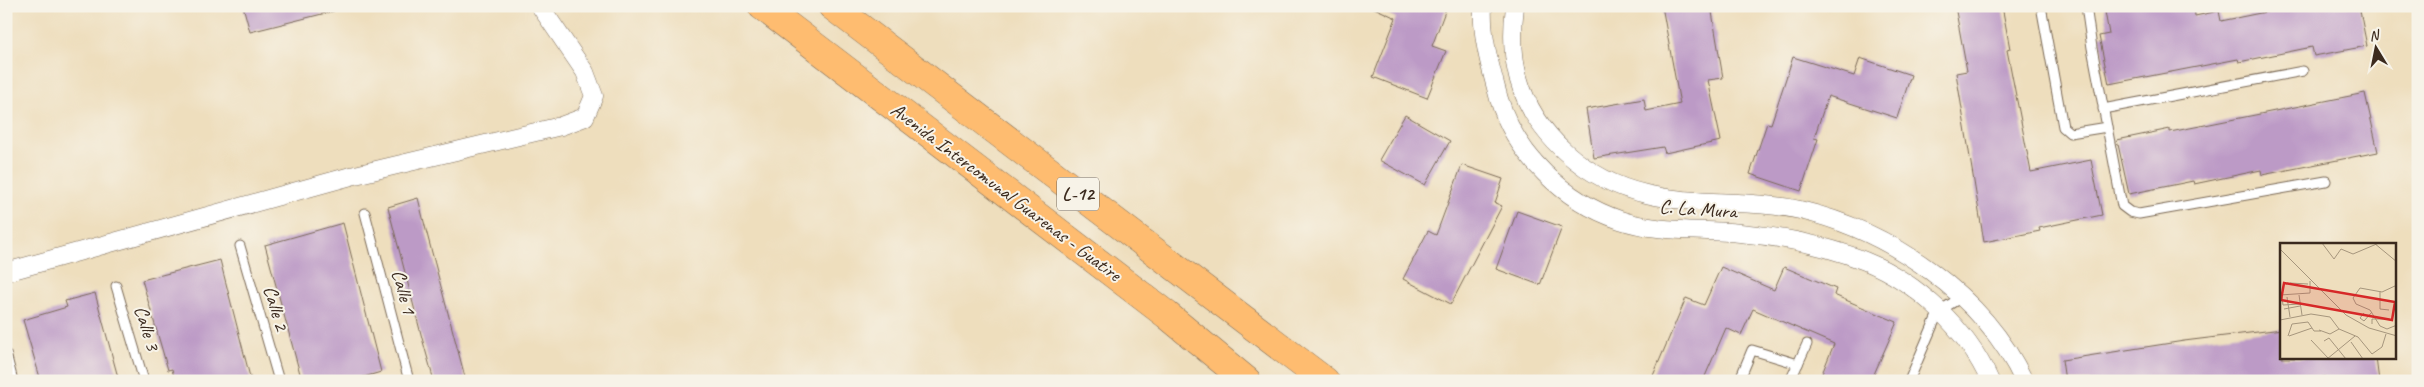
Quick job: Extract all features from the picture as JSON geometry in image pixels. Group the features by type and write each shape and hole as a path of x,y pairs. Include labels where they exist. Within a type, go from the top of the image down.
{"highway":[{"name":"Avenida Intercomunal Guarenas - Guatire","path":"762,6 1167,315 1247,381"},
{"name":"Avenida Intercomunal Guarenas - Guatire","path":"832,6 1325,381"}],"street":[{"path":"6,272 302,192 351,176 561,126 585,117 594,96 585,72 540,6"},
{"name":"C. La Mura","path":"1483,6 1482,19 1487,51 1504,115 1525,152 1551,179 1582,204 1620,220 1649,227 1740,233 1824,248 1866,261 1910,286 1939,311 1963,337 1990,381"},
{"path":"1515,6 1512,41 1518,78 1529,104 1553,140 1580,165 1610,183 1646,194 1689,200 1746,203 1800,210 1851,227 1888,243 1928,270 1962,297 1993,332 2015,362 2024,381"}],"lane":[{"path":"2041,6 2063,127 2070,133 2107,127"},
{"path":"2086,6 2103,109 2122,206 2130,212 2139,214 2326,181"},
{"path":"2103,109 2303,71"},
{"name":"Calle 1","path":"365,213 409,381"},
{"name":"Calle 2","path":"240,246 279,381"},
{"name":"Calle 3","path":"116,286 144,381"},
{"path":"1909,381 1939,311 1962,297"},
{"path":"1790,381 1807,344"},
{"path":"1740,381 1752,350 1798,364"},
{"path":"6,354 13,381"}],"building":[{"path":"243,6 333,6 334,11 250,32"},
{"path":"1370,6 1447,6 1432,46 1446,51 1427,98 1373,77 1396,18"},
{"path":"1662,6 1711,6 1723,78 1708,80 1721,141 1665,153 1663,147 1594,158 1586,109 1644,99 1646,111 1680,104"},
{"path":"1955,6 2002,6 2010,49 2007,50 2031,172 2091,160 2102,215 2039,228 2040,231 1984,242 1956,73 1967,71"},
{"path":"2104,6 2194,6 2195,16 2219,11 2221,21 2295,6 2359,6 2367,46 2314,56 2312,47 2239,62 2238,59 2109,84 2099,36 2109,34"},
{"path":"1793,57 1854,76 1860,58 1911,75 1897,118 1828,96 1814,138 1818,139 1801,191 1750,174 1767,123 1771,124"},
{"path":"2365,93 2378,152 2262,175 2261,170 2194,184 2193,181 2129,194 2117,140 2170,129 2170,132"},
{"path":"1405,115 1450,141 1425,185 1379,160"},
{"path":"1462,165 1503,179 1495,203 1502,206 1451,304 1403,279 1428,231 1436,235"},
{"path":"418,198 466,381 434,381 422,338 388,207"},
{"path":"1517,211 1562,227 1540,285 1496,269"},
{"path":"343,223 381,372 350,381 302,381 265,245"},
{"path":"220,260 251,381 175,381 172,369 168,370 142,280"},
{"path":"1721,267 1774,290 1784,267 1836,289 1834,295 1897,322 1871,381 1819,381 1834,344 1753,309 1741,335 1726,328 1703,381 1659,381 1652,378 1686,298 1704,305"},
{"path":"95,293 119,381 41,381 23,320 67,307 65,301"},
{"path":"2280,329 2280,360 2376,360 2379,381 2325,381 2325,377 2299,381 2065,381 2062,360 2184,341"}]}
